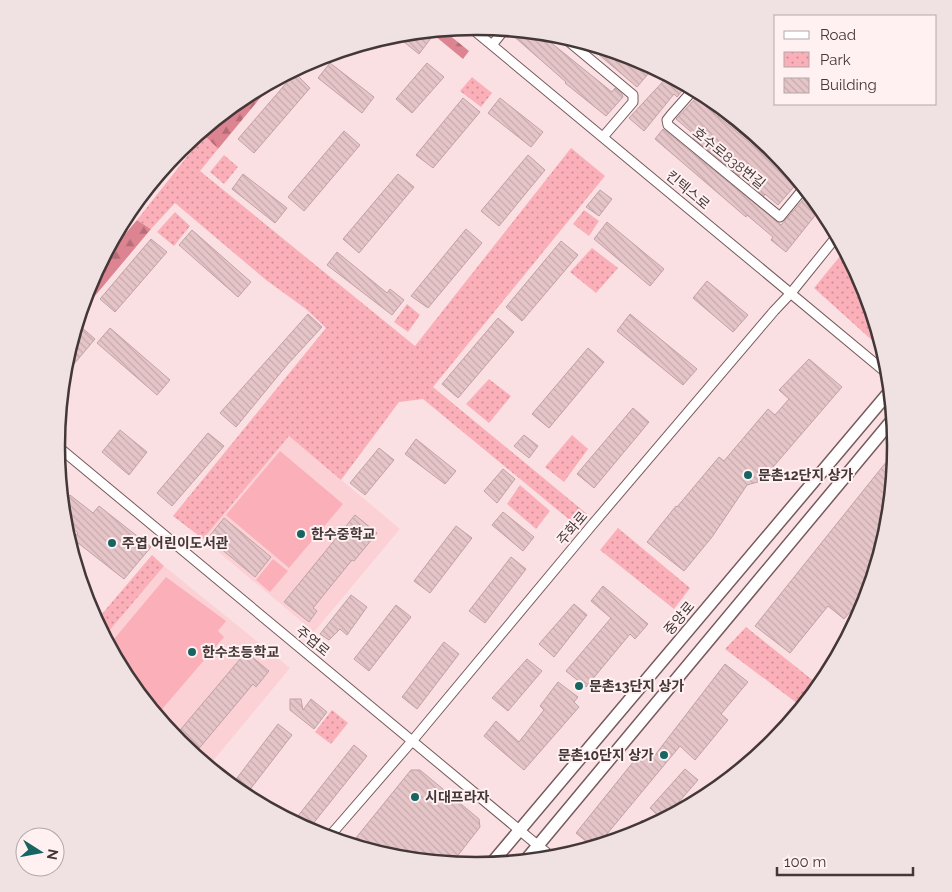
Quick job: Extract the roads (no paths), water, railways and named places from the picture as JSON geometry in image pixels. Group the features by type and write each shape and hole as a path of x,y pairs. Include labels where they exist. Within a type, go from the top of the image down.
{"main road":[{"name":"중앙로","path":"498,856 884,398"},
{"path":"532,853 886,427"}],"street":[{"name":"킨텍스로","path":"480,35 879,367"},
{"path":"492,45 499,36"},
{"path":"580,48 633,95 633,102 603,137"},
{"name":"호수로838번길","path":"689,95 667,120 668,125 780,217 800,193"},
{"name":"주화로","path":"334,831 413,740 832,242"},
{"name":"주엽로","path":"65,453 545,851"}],"place":[{"name":"문촌12단지 상가","path":"748,475"},
{"name":"한수중학교","path":"301,534"},
{"name":"주엽 어린이도서관","path":"112,543"},
{"name":"한수초등학교","path":"192,652"},
{"name":"문촌13단지 상가","path":"579,686"},
{"name":"문촌10단지 상가","path":"664,755"},
{"name":"시대프라자","path":"415,797"}]}
